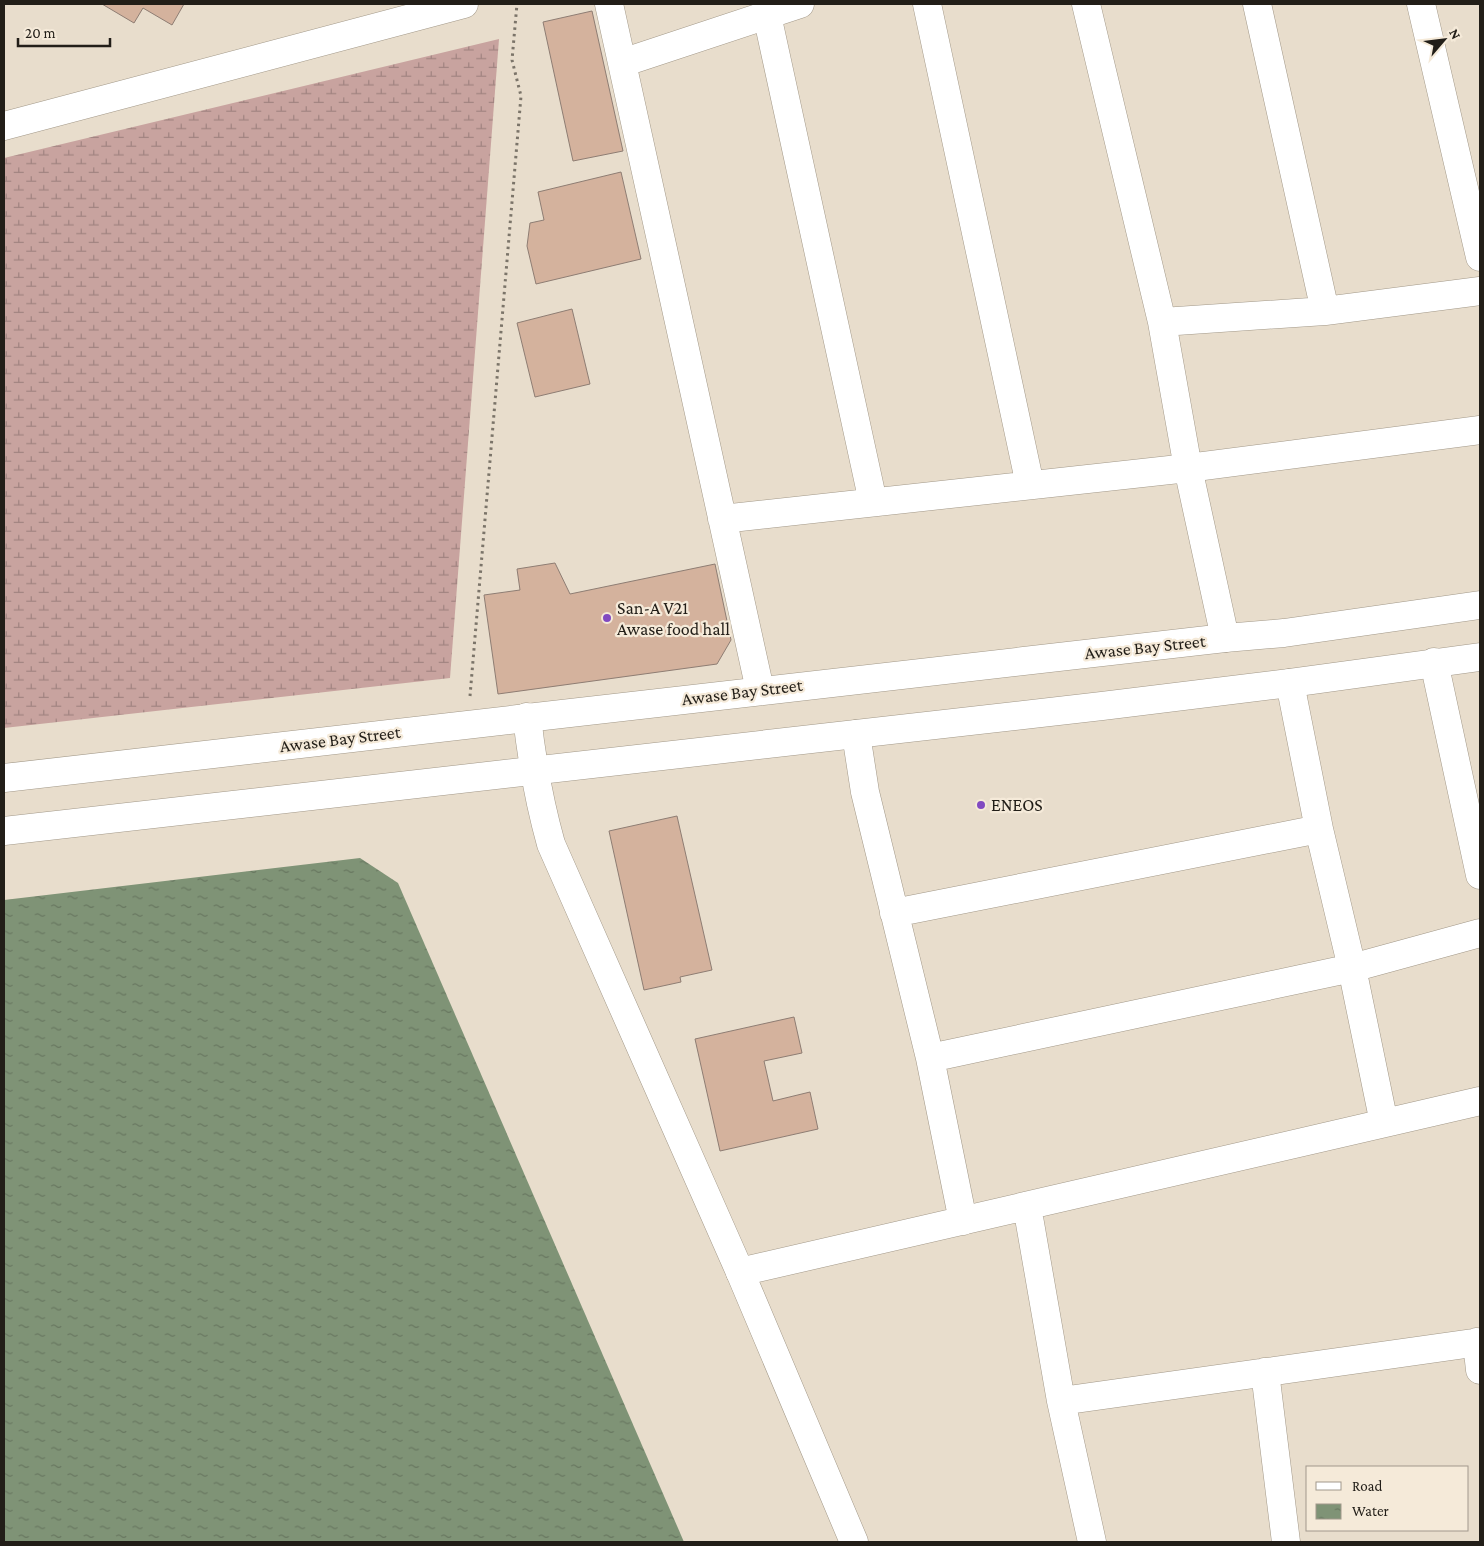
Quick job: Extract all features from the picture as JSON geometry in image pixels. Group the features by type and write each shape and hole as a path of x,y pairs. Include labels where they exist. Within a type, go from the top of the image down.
{"street":[{"path":"4,126 464,4"},
{"path":"609,4 760,690"},
{"path":"622,63 800,4"},
{"path":"927,4 1030,485"},
{"path":"1086,4 1162,322 1188,468 1225,638"},
{"path":"1257,4 1325,310"},
{"path":"1421,4 1480,257"},
{"path":"767,15 873,502"},
{"path":"1162,322 1325,310 1480,292"},
{"path":"722,519 1188,468 1480,430"},
{"name":"Awase Bay Street","path":"4,778 760,690 1284,633 1480,604"},
{"path":"4,830 856,734 1290,683 1480,657"},
{"path":"1434,662 1480,875"},
{"path":"1290,683 1319,829 1352,968 1384,1123"},
{"path":"527,717 533,771 551,844 740,1272 854,1542"},
{"path":"856,734 865,792 930,1058 963,1220"},
{"path":"894,913 1319,829"},
{"path":"930,1058 1352,968 1480,933"},
{"path":"740,1272 1480,1101"},
{"path":"1027,1206 1061,1401 1092,1542"},
{"path":"1061,1401 1479,1342 1480,1370"},
{"path":"1265,1372 1286,1542"}],"path":[{"path":"470,697 521,96 512,60 517,4"}],"green space":[{"path":"499,39 450,678 4,728 4,158"}],"water":[{"path":"360,858 398,883 684,1542 4,1542 4,900"}],"building":[{"path":"102,4 184,4 172,25 143,8 134,23"},
{"path":"592,11 623,151 573,161 543,22"},
{"path":"621,172 641,259 536,284 527,246 530,223 544,220 538,192"},
{"path":"572,309 590,384 535,397 517,323"},
{"name":"San-A V21 Awase food hall","path":"555,563 570,594 715,564 731,640 717,664 498,694 484,595 520,590 517,569"},
{"path":"677,816 712,970 680,977 681,982 644,990 609,831"},
{"path":"794,1017 802,1053 764,1061 773,1101 810,1092 818,1129 720,1151 695,1039"}],"place":[{"name":"San-A V21 Awase food hall","path":"607,618"},
{"name":"ENEOS","path":"981,805"}]}
